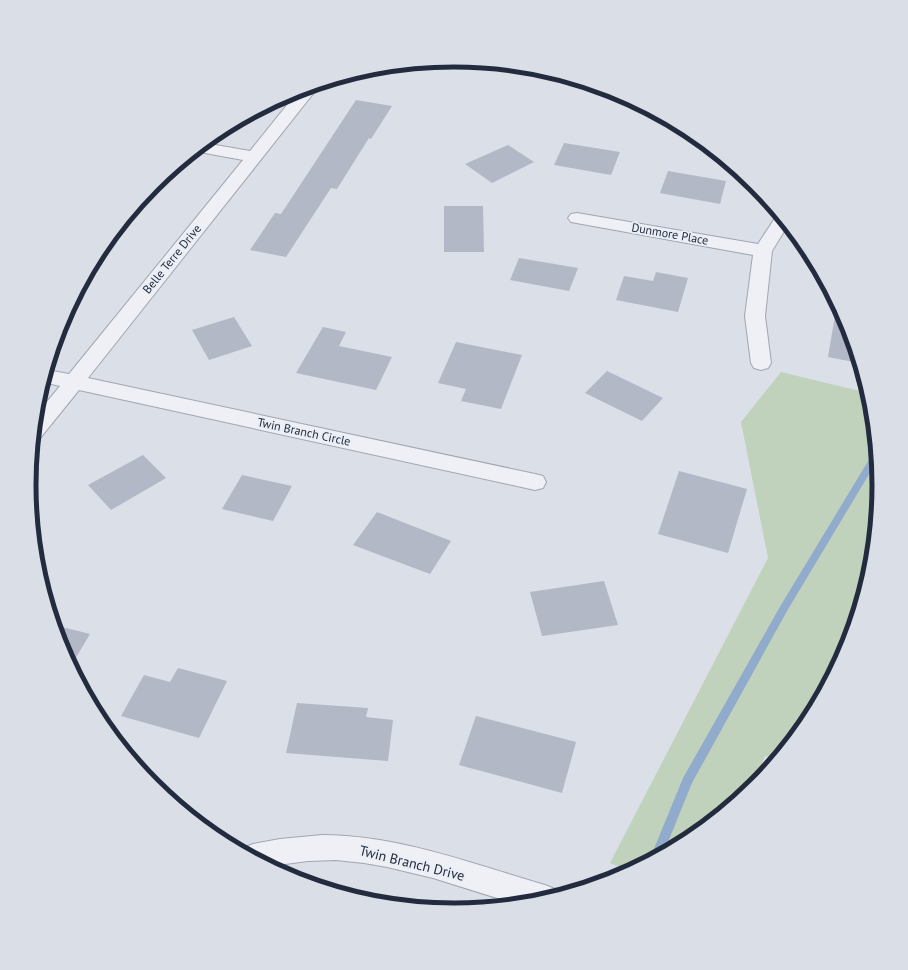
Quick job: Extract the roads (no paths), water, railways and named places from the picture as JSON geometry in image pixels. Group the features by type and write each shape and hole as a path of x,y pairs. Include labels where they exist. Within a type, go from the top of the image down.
{"street":[{"name":"Belle Terre Drive","path":"41,423 303,95"},
{"path":"205,149 255,157"},
{"name":"Dunmore Place","path":"577,218 763,251"},
{"path":"761,363 755,316 763,251 780,223"},
{"name":"Twin Branch Circle","path":"50,377 535,482"},
{"name":"Twin Branch Drive","path":"261,855 316,847 363,850 424,864 533,895"}],"waterway":[{"path":"660,849 687,781 784,608 871,463"}]}
